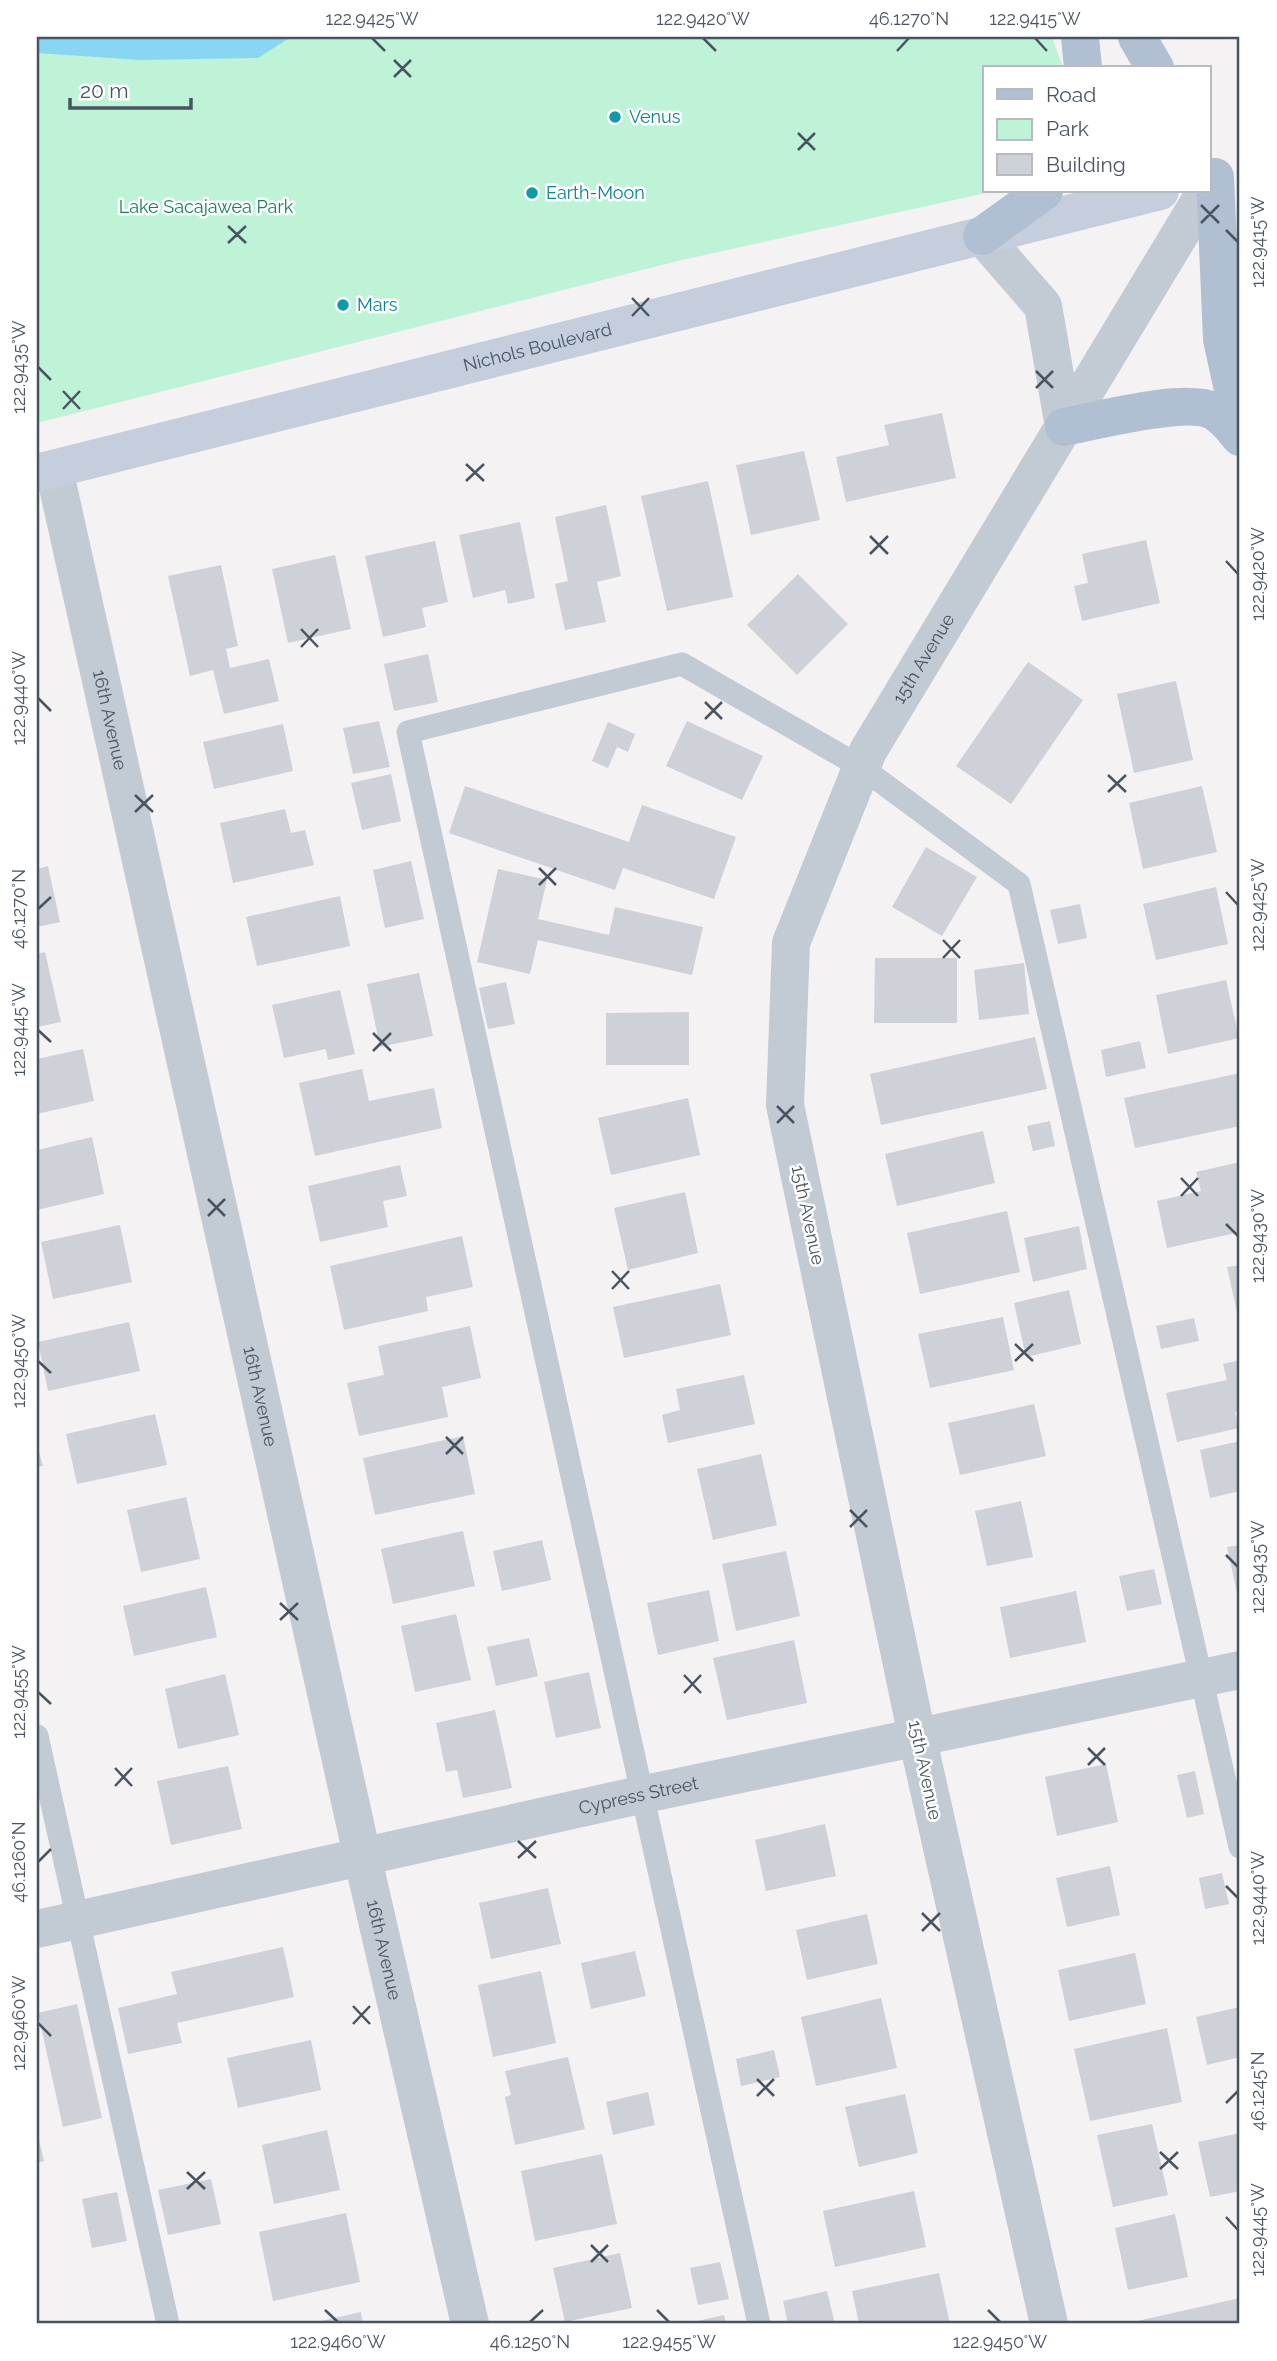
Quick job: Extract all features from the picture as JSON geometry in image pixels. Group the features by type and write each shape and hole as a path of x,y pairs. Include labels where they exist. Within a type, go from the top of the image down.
{"main road":[{"path":"1080,37 1083,66"},
{"path":"1137,37 1154,66"},
{"path":"1218,177 1240,222"},
{"path":"1218,177 1222,339 1240,422"},
{"path":"982,236 1043,192"},
{"name":"Nichols Boulevard","path":"46,471 1156,192"},
{"path":"1064,427 1177,406 1211,409 1228,422 1240,437"}],"street":[{"name":"15th Avenue","path":"1049,2324 917,1736 785,1105 791,943 868,751 1209,192"},
{"path":"982,236 1043,306 1064,427"},
{"name":"16th Avenue","path":"46,471 470,2324"},
{"name":"Cypress Street","path":"37,1929 640,1795 1240,1670"}],"lane":[{"path":"759,2324 640,1795 408,732 682,664 861,767 1019,884 1240,1847"},
{"path":"37,1736 169,2324"}],"green space":[{"name":"Lake Sacajawea Park","path":"37,37 1052,37 1062,66 983,66 983,192 990,192 682,260 37,423"}],"water":[{"path":"37,37 291,37 258,58 140,60 37,53"}],"building":[{"path":"942,413 956,478 846,502 836,457 889,445 884,425"},
{"path":"804,451 820,520 751,535 736,465"},
{"path":"708,481 733,597 667,611 641,496"},
{"path":"606,505 621,576 597,582 606,622 565,630 555,584 568,581 555,517"},
{"path":"520,522 535,598 508,604 505,590 473,598 459,535"},
{"path":"1146,540 1160,603 1082,621 1074,586 1088,583 1082,554"},
{"path":"435,541 448,602 422,608 426,627 383,637 365,556"},
{"path":"335,555 351,629 288,643 272,569"},
{"path":"221,565 238,646 226,649 230,668 269,659 279,701 224,714 213,670 190,676 168,576"},
{"path":"798,574 848,624 797,675 747,625"},
{"path":"428,654 438,702 394,711 384,664"},
{"path":"1028,662 1083,700 1011,804 956,766"},
{"path":"1176,681 1193,760 1134,773 1117,694"},
{"path":"379,721 390,767 353,774 343,728"},
{"path":"687,721 763,756 742,800 666,766"},
{"path":"608,722 635,734 628,752 617,747 608,768 592,761"},
{"path":"283,724 293,771 214,789 203,742"},
{"path":"391,774 401,821 362,830 351,783"},
{"path":"465,786 629,842 642,805 736,837 714,899 623,868 615,890 449,833"},
{"path":"1202,786 1217,852 1143,869 1129,803"},
{"path":"285,809 291,833 305,830 314,865 233,883 220,823"},
{"path":"926,847 977,877 942,936 892,907"},
{"path":"411,861 424,919 385,928 373,870"},
{"path":"48,866 60,922 37,927 37,869"},
{"path":"498,869 547,880 538,919 609,935 615,907 703,927 692,975 538,940 530,974 477,962"},
{"path":"1216,887 1228,944 1156,960 1143,904"},
{"path":"340,896 350,946 257,966 246,917"},
{"path":"1080,904 1087,938 1058,944 1050,910"},
{"path":"45,952 61,1022 37,1027 37,954"},
{"path":"875,958 957,958 957,1023 874,1023"},
{"path":"1024,963 1029,1014 979,1020 974,970"},
{"path":"419,973 433,1036 380,1047 367,984"},
{"path":"1226,980 1239,1038 1168,1054 1156,995"},
{"path":"506,982 515,1024 488,1029 479,988"},
{"path":"340,990 355,1054 328,1060 326,1049 284,1058 272,1005"},
{"path":"689,1012 689,1065 606,1065 606,1013"},
{"path":"1035,1037 1047,1089 881,1125 870,1074"},
{"path":"1140,1041 1146,1068 1106,1077 1101,1050"},
{"path":"83,1049 94,1101 37,1114 37,1059"},
{"path":"362,1069 369,1101 434,1088 442,1128 315,1156 299,1083"},
{"path":"1240,1073 1240,1126 1135,1148 1124,1098"},
{"path":"688,1098 700,1155 611,1175 598,1118"},
{"path":"1050,1121 1055,1146 1033,1151 1027,1126"},
{"path":"983,1131 995,1183 897,1206 885,1154"},
{"path":"92,1137 104,1194 37,1210 37,1150"},
{"path":"1240,1162 1240,1232 1167,1248 1157,1201 1201,1191 1196,1172"},
{"path":"400,1165 407,1196 383,1201 388,1227 320,1242 308,1186"},
{"path":"685,1192 698,1253 628,1270 614,1208"},
{"path":"1007,1211 1020,1272 920,1294 907,1233"},
{"path":"120,1225 132,1282 53,1299 41,1242"},
{"path":"1079,1226 1087,1269 1033,1282 1024,1238"},
{"path":"462,1236 473,1287 426,1297 428,1311 344,1330 330,1266"},
{"path":"1240,1265 1240,1321 1239,1321 1227,1267"},
{"path":"720,1284 731,1335 624,1358 613,1307"},
{"path":"1069,1290 1081,1344 1026,1357 1014,1303"},
{"path":"1003,1317 1014,1370 930,1388 918,1334"},
{"path":"1194,1318 1199,1341 1161,1349 1156,1326"},
{"path":"129,1322 140,1371 48,1391 38,1342"},
{"path":"470,1326 481,1378 442,1387 448,1417 359,1436 347,1383 384,1375 378,1346"},
{"path":"1240,1360 1240,1411 1235,1412 1239,1428 1177,1442 1166,1393 1227,1380 1223,1364"},
{"path":"744,1375 755,1424 668,1443 662,1415 680,1410 676,1389"},
{"path":"1034,1404 1046,1456 960,1475 948,1423"},
{"path":"155,1414 167,1465 77,1484 66,1434"},
{"path":"463,1436 475,1494 375,1515 363,1458"},
{"path":"1240,1441 1240,1491 1210,1498 1200,1450"},
{"path":"37,1445 43,1466 37,1467"},
{"path":"761,1454 777,1525 713,1540 697,1469"},
{"path":"186,1497 200,1559 141,1572 127,1510"},
{"path":"1021,1501 1033,1557 987,1566 975,1511"},
{"path":"463,1531 475,1586 393,1604 381,1549"},
{"path":"542,1540 551,1580 502,1591 493,1551"},
{"path":"1240,1545 1240,1602 1239,1602 1227,1547"},
{"path":"786,1551 800,1616 736,1631 722,1564"},
{"path":"1154,1569 1162,1604 1127,1611 1119,1576"},
{"path":"206,1587 217,1637 134,1656 123,1606"},
{"path":"709,1590 719,1641 658,1655 647,1603"},
{"path":"1076,1591 1086,1642 1010,1658 1000,1607"},
{"path":"456,1614 471,1680 415,1692 401,1626"},
{"path":"529,1638 538,1676 496,1686 487,1647"},
{"path":"794,1640 807,1703 727,1720 713,1658"},
{"path":"589,1672 601,1728 556,1738 544,1682"},
{"path":"225,1674 239,1735 178,1749 165,1689"},
{"path":"495,1710 512,1788 463,1798 457,1770 446,1772 436,1723"},
{"path":"1106,1764 1118,1822 1057,1836 1045,1777"},
{"path":"228,1766 242,1829 171,1845 157,1781"},
{"path":"1195,1771 1204,1814 1187,1818 1177,1775"},
{"path":"825,1824 836,1876 766,1891 755,1840"},
{"path":"1110,1866 1120,1915 1067,1927 1056,1878"},
{"path":"1222,1873 1229,1904 1205,1909 1199,1878"},
{"path":"548,1888 561,1944 491,1959 479,1903"},
{"path":"867,1914 878,1964 807,1980 796,1930"},
{"path":"283,1947 294,1997 177,2023 182,2043 128,2054 118,2008 177,1994 171,1972"},
{"path":"635,1951 646,1996 591,2009 581,1963"},
{"path":"1135,1953 1146,2004 1069,2021 1058,1970"},
{"path":"541,1971 556,2043 493,2057 478,1985"},
{"path":"881,1998 897,2068 816,2086 801,2017"},
{"path":"77,2004 102,2118 63,2127 38,2013"},
{"path":"1240,2007 1240,2057 1207,2065 1196,2017"},
{"path":"1167,2028 1182,2102 1090,2121 1074,2049"},
{"path":"311,2040 321,2090 238,2108 227,2058"},
{"path":"774,2050 780,2077 741,2086 736,2059"},
{"path":"568,2057 585,2129 515,2145 505,2097 511,2095 505,2071"},
{"path":"648,2092 655,2125 613,2135 606,2102"},
{"path":"905,2094 918,2153 859,2167 845,2107"},
{"path":"1152,2124 1168,2195 1113,2207 1097,2135"},
{"path":"327,2130 340,2190 274,2204 262,2145"},
{"path":"37,2132 44,2161 37,2163"},
{"path":"1240,2133 1240,2191 1210,2197 1198,2142"},
{"path":"602,2154 617,2224 535,2241 521,2171"},
{"path":"211,2179 221,2224 168,2235 158,2190"},
{"path":"914,2191 926,2247 835,2267 823,2211"},
{"path":"117,2192 127,2241 92,2248 82,2199"},
{"path":"346,2213 360,2282 273,2301 259,2232"},
{"path":"1175,2214 1188,2277 1128,2290 1115,2228"},
{"path":"620,2253 632,2308 565,2322 553,2268"},
{"path":"720,2262 729,2299 698,2305 690,2268"},
{"path":"939,2273 950,2324 859,2324 852,2291"},
{"path":"827,2291 835,2324 788,2324 783,2301"},
{"path":"1240,2298 1240,2324 1133,2322"},
{"path":"361,2312 363,2324 312,2324 312,2323"},
{"path":"724,2315 726,2324 689,2324 689,2323"}],"place":[{"name":"Venus","path":"615,117"},
{"name":"Earth-Moon","path":"532,193"},
{"name":"Mars","path":"343,305"}]}
